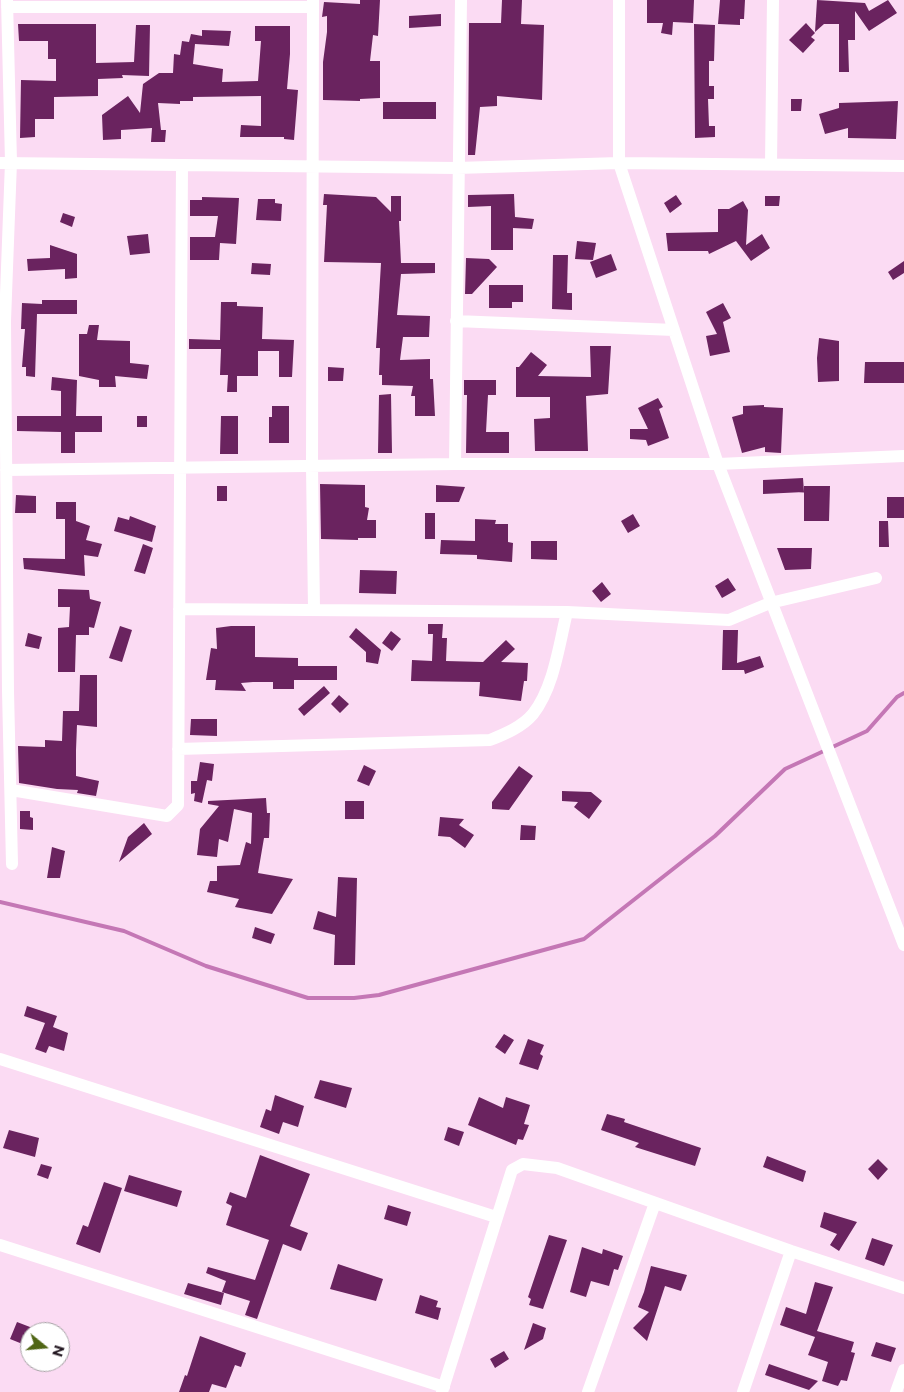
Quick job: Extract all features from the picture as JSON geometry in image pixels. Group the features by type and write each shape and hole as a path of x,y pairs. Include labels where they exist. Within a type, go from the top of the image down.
{"street":[{"path":"455,464 457,168 461,0"},
{"path":"619,0 619,163 718,464 770,603 904,945"},
{"path":"771,164 773,0"},
{"path":"12,864 11,790 4,690 6,470 3,321 7,3 313,4 312,467 314,609"},
{"path":"5,163 457,168 619,163 904,166"},
{"path":"11,790 167,816 178,805 182,165"},
{"path":"456,321 674,330"},
{"path":"6,470 455,464 718,464 904,456"},
{"path":"179,609 567,612 729,620 770,603 876,578"},
{"path":"178,749 490,740 513,730 532,714 554,665 567,612"},
{"path":"0,1059 496,1217"},
{"path":"0,1245 443,1389 512,1170 523,1164 557,1168 791,1252 904,1288"},
{"path":"588,1392 655,1203"},
{"path":"743,1392 791,1252"},
{"path":"896,1392 904,1370"}],"building":[{"path":"360,0 380,0 378,36 373,35 370,61 380,61 380,98 360,99 360,101 323,100 323,62 327,32 327,16 322,17 324,2 360,4"},
{"path":"502,0 522,0 521,24 544,25 542,100 497,96 497,106 480,107 475,155 468,155 469,23 501,23"},
{"path":"647,0 694,0 693,23 673,22 672,35 661,33 663,23 647,23"},
{"path":"720,0 745,0 744,19 740,19 740,25 718,24"},
{"path":"817,0 865,3 869,11 888,0 897,13 869,31 855,11 855,40 848,40 849,72 839,72 839,24 824,24 815,32"},
{"path":"441,14 441,26 409,28 409,16"},
{"path":"806,23 815,33 811,37 815,40 803,53 789,40"},
{"path":"18,24 96,24 96,63 134,62 136,25 150,25 149,76 122,75 123,78 98,79 98,96 54,97 54,119 35,119 35,137 20,138 21,80 56,81 56,59 48,59 48,41 19,41"},
{"path":"694,24 715,25 714,61 709,61 709,86 714,86 714,99 708,99 709,126 715,126 715,137 695,138"},
{"path":"255,26 290,26 287,89 298,90 294,140 284,139 284,137 240,137 241,125 261,126 261,96 193,97 193,101 180,101 180,104 158,103 161,130 166,130 165,142 151,142 152,128 121,130 121,139 103,140 102,115 128,96 140,113 143,84 159,73 173,73 174,54 180,55 182,41 189,42 191,34 202,36 202,30 231,31 229,46 195,44 193,64 223,69 222,82 258,81 261,41 255,41"},
{"path":"791,99 802,99 801,111 791,111"},
{"path":"898,101 896,139 848,138 848,128 825,134 819,114 839,108 839,103"},
{"path":"383,102 436,102 436,119 383,119"},
{"path":"324,194 376,197 391,212 391,196 401,196 401,221 399,221 401,263 435,263 435,273 401,274 397,315 430,316 429,337 403,337 400,360 430,359 430,379 433,379 435,416 415,416 415,396 411,396 413,386 382,385 382,375 379,375 380,348 376,348 381,263 324,262 327,205 323,205"},
{"path":"514,194 515,217 534,219 532,229 513,228 513,250 491,250 491,206 468,207 468,195"},
{"path":"676,195 682,204 670,213 664,203"},
{"path":"765,196 780,196 779,206 765,206"},
{"path":"202,197 239,198 236,244 220,243 219,260 190,260 190,237 215,237 218,216 190,216 190,200 202,200"},
{"path":"258,199 275,199 275,203 282,204 281,221 256,220"},
{"path":"743,201 748,210 746,245 762,234 770,248 751,261 736,241 709,254 708,251 668,251 666,233 718,232 718,209 729,209"},
{"path":"63,213 75,217 72,227 60,222"},
{"path":"148,234 150,253 130,255 127,236"},
{"path":"577,241 596,243 593,260 575,259"},
{"path":"50,245 77,254 77,278 65,279 65,269 28,271 27,259 50,258"},
{"path":"611,254 617,270 596,278 590,262"},
{"path":"553,255 568,255 567,293 572,293 572,310 552,309"},
{"path":"466,258 489,259 497,267 472,294 465,294"},
{"path":"904,261 904,273 893,280 888,272"},
{"path":"252,263 271,264 270,275 251,274"},
{"path":"489,285 523,285 523,302 512,302 512,308 489,308"},
{"path":"42,300 77,300 77,314 37,314 35,377 26,376 26,367 22,367 25,329 21,329 22,303 42,304"},
{"path":"221,302 237,302 237,306 263,307 262,339 294,340 292,377 279,377 279,351 258,351 258,376 237,376 237,392 227,392 228,375 220,375 221,349 189,349 189,339 220,340"},
{"path":"723,303 731,318 723,322 730,352 710,356 706,336 717,334 706,312"},
{"path":"89,325 99,325 97,340 130,341 130,363 149,365 147,379 115,376 116,387 99,387 99,380 79,376 79,334 87,334"},
{"path":"819,338 839,341 839,381 818,382 817,358"},
{"path":"590,346 611,346 608,394 586,396 588,451 535,451 534,419 550,418 550,397 516,397 516,367 519,367 531,352 547,365 538,376 591,377"},
{"path":"865,362 904,362 904,383 864,383"},
{"path":"328,367 344,368 343,381 328,381"},
{"path":"52,377 77,380 76,416 102,416 102,432 75,432 75,453 61,453 61,432 17,431 17,416 61,416 61,391 51,390"},
{"path":"464,380 496,380 496,395 488,395 486,432 509,432 509,453 466,453 467,395 464,395"},
{"path":"391,394 392,453 378,453 379,395"},
{"path":"658,398 663,407 659,409 669,438 648,446 646,440 630,439 630,429 648,429 638,408"},
{"path":"764,405 764,407 783,408 781,453 765,452 765,447 742,453 732,417 743,414 743,406"},
{"path":"272,406 289,406 289,443 269,443 269,417 272,417"},
{"path":"137,416 147,416 147,427 137,427"},
{"path":"221,416 238,416 238,454 220,454"},
{"path":"803,478 804,492 763,494 763,480"},
{"path":"320,484 365,485 365,507 369,508 367,520 376,520 376,538 358,538 358,540 321,539"},
{"path":"436,485 465,487 459,502 436,502"},
{"path":"217,486 227,486 227,501 217,501"},
{"path":"804,486 830,486 829,521 804,521"},
{"path":"16,495 36,496 36,513 15,513"},
{"path":"887,497 904,497 904,518 887,518"},
{"path":"56,502 76,502 76,521 90,526 86,540 102,544 98,557 84,555 85,576 24,569 23,558 65,559 65,519 56,519"},
{"path":"425,513 435,513 435,539 425,539"},
{"path":"633,514 640,526 628,533 621,521"},
{"path":"130,516 156,526 152,542 114,531 118,517 129,520"},
{"path":"475,519 496,520 495,524 508,524 508,542 513,543 512,562 477,559 477,555 440,554 441,540 475,541"},
{"path":"879,521 888,521 889,547 879,547"},
{"path":"531,541 557,541 557,560 531,559"},
{"path":"143,544 153,548 145,574 134,571"},
{"path":"777,548 812,548 811,569 785,570"},
{"path":"360,570 397,571 396,594 359,593"},
{"path":"728,578 736,590 722,598 715,586"},
{"path":"602,582 611,594 601,602 592,591"},
{"path":"58,589 89,590 90,599 101,602 94,628 89,627 89,635 76,635 75,672 58,672 58,628 69,627 70,607 58,607"},
{"path":"428,624 443,624 442,638 447,638 446,661 483,662 506,640 515,649 501,662 528,663 527,681 524,681 521,701 479,696 480,682 411,681 412,660 432,661 433,634 428,634"},
{"path":"120,626 132,630 122,662 109,658"},
{"path":"255,626 255,657 298,658 298,666 337,666 337,680 294,680 294,689 273,689 273,682 253,682 241,683 246,691 215,690 216,680 206,680 211,648 217,649 216,628"},
{"path":"356,628 381,650 378,664 366,662 366,652 349,637"},
{"path":"723,630 738,630 737,663 760,656 764,667 745,674 744,670 722,670"},
{"path":"391,631 401,639 392,651 382,643"},
{"path":"28,633 42,637 39,649 25,646"},
{"path":"80,675 97,675 97,727 77,725 76,776 99,781 96,796 77,793 78,790 19,783 18,746 45,747 45,740 62,741 63,711 79,711"},
{"path":"324,686 330,693 304,716 298,709"},
{"path":"339,695 349,704 340,713 331,704"},
{"path":"191,719 217,719 217,736 190,735"},
{"path":"200,762 214,764 212,781 207,780 202,803 194,801 195,793 191,794 191,781 197,781"},
{"path":"364,765 376,771 369,786 357,781"},
{"path":"519,766 533,776 509,810 492,809 492,802"},
{"path":"562,791 591,792 602,801 589,819 574,807 578,802 562,801"},
{"path":"266,798 267,813 270,813 269,838 264,838 258,873 293,879 272,914 235,907 239,899 207,892 210,881 217,881 217,866 240,865 246,842 251,844 252,813 234,809 228,842 219,839 217,857 197,855 200,829 219,806 208,804 208,801"},
{"path":"345,801 364,801 364,819 345,819"},
{"path":"20,811 30,811 30,817 33,818 33,830 20,829"},
{"path":"440,817 464,819 459,825 474,835 465,848 450,837 438,836"},
{"path":"144,823 152,834 119,862 128,837"},
{"path":"521,825 536,826 535,840 520,840"},
{"path":"52,847 65,851 60,878 47,878"},
{"path":"338,877 357,878 355,965 334,965 335,935 313,929 318,911 336,917"},
{"path":"255,927 275,934 271,944 252,938"},
{"path":"27,1006 57,1016 53,1027 68,1033 64,1051 49,1046 46,1053 35,1049 45,1023 24,1016"},
{"path":"504,1034 514,1040 505,1054 495,1047"},
{"path":"528,1039 544,1045 540,1054 543,1056 538,1070 519,1064"},
{"path":"320,1080 352,1088 346,1108 314,1098"},
{"path":"275,1095 304,1106 298,1127 283,1122 279,1134 260,1127 266,1109 271,1111"},
{"path":"479,1097 503,1108 506,1097 530,1105 524,1124 529,1125 523,1140 518,1139 516,1145 468,1125"},
{"path":"607,1114 625,1119 624,1122 701,1148 695,1166 635,1147 639,1143 601,1130"},
{"path":"448,1127 464,1132 459,1146 444,1140"},
{"path":"9,1130 39,1138 35,1157 3,1148"},
{"path":"260,1155 310,1174 290,1226 308,1233 301,1251 283,1244 257,1319 245,1315 250,1301 222,1292 226,1281 206,1273 208,1267 255,1280 269,1240 226,1225 232,1206 226,1203 230,1192 246,1198"},
{"path":"767,1156 806,1171 803,1182 763,1167"},
{"path":"878,1159 888,1169 878,1180 868,1169"},
{"path":"41,1164 52,1167 48,1179 37,1175"},
{"path":"129,1175 182,1191 177,1207 124,1191"},
{"path":"104,1182 122,1188 100,1253 76,1244 83,1225 88,1227"},
{"path":"388,1205 411,1212 407,1226 384,1219"},
{"path":"824,1212 857,1222 839,1251 830,1245 837,1234 820,1227"},
{"path":"549,1235 567,1240 543,1309 529,1305 531,1299 528,1297"},
{"path":"872,1238 893,1245 884,1266 865,1259"},
{"path":"582,1247 602,1254 603,1249 623,1256 618,1270 614,1269 609,1286 591,1281 586,1297 570,1292"},
{"path":"338,1264 383,1279 376,1301 330,1289"},
{"path":"651,1266 687,1275 681,1291 665,1286 647,1341 633,1328 649,1312 638,1307"},
{"path":"815,1282 833,1287 817,1331 854,1342 851,1352 855,1353 847,1381 841,1380 838,1386 822,1381 828,1362 808,1355 815,1337 780,1325 786,1307 806,1314"},
{"path":"188,1283 224,1293 221,1305 184,1294"},
{"path":"420,1295 438,1301 436,1307 441,1308 438,1320 415,1313"},
{"path":"17,1322 20,1323 20,1343 10,1339"},
{"path":"533,1323 546,1328 543,1339 524,1350"},
{"path":"200,1336 246,1353 241,1367 235,1365 226,1388 212,1384 209,1392 179,1392 185,1375 187,1376"},
{"path":"876,1342 896,1348 891,1362 871,1356"},
{"path":"504,1351 509,1359 495,1368 490,1359"},
{"path":"769,1364 818,1381 809,1390 765,1375"}],"waterway":[{"path":"0,902 124,931 206,966 308,998 354,998 379,995 584,939 715,836 785,769 867,731 897,697 904,693"}]}
